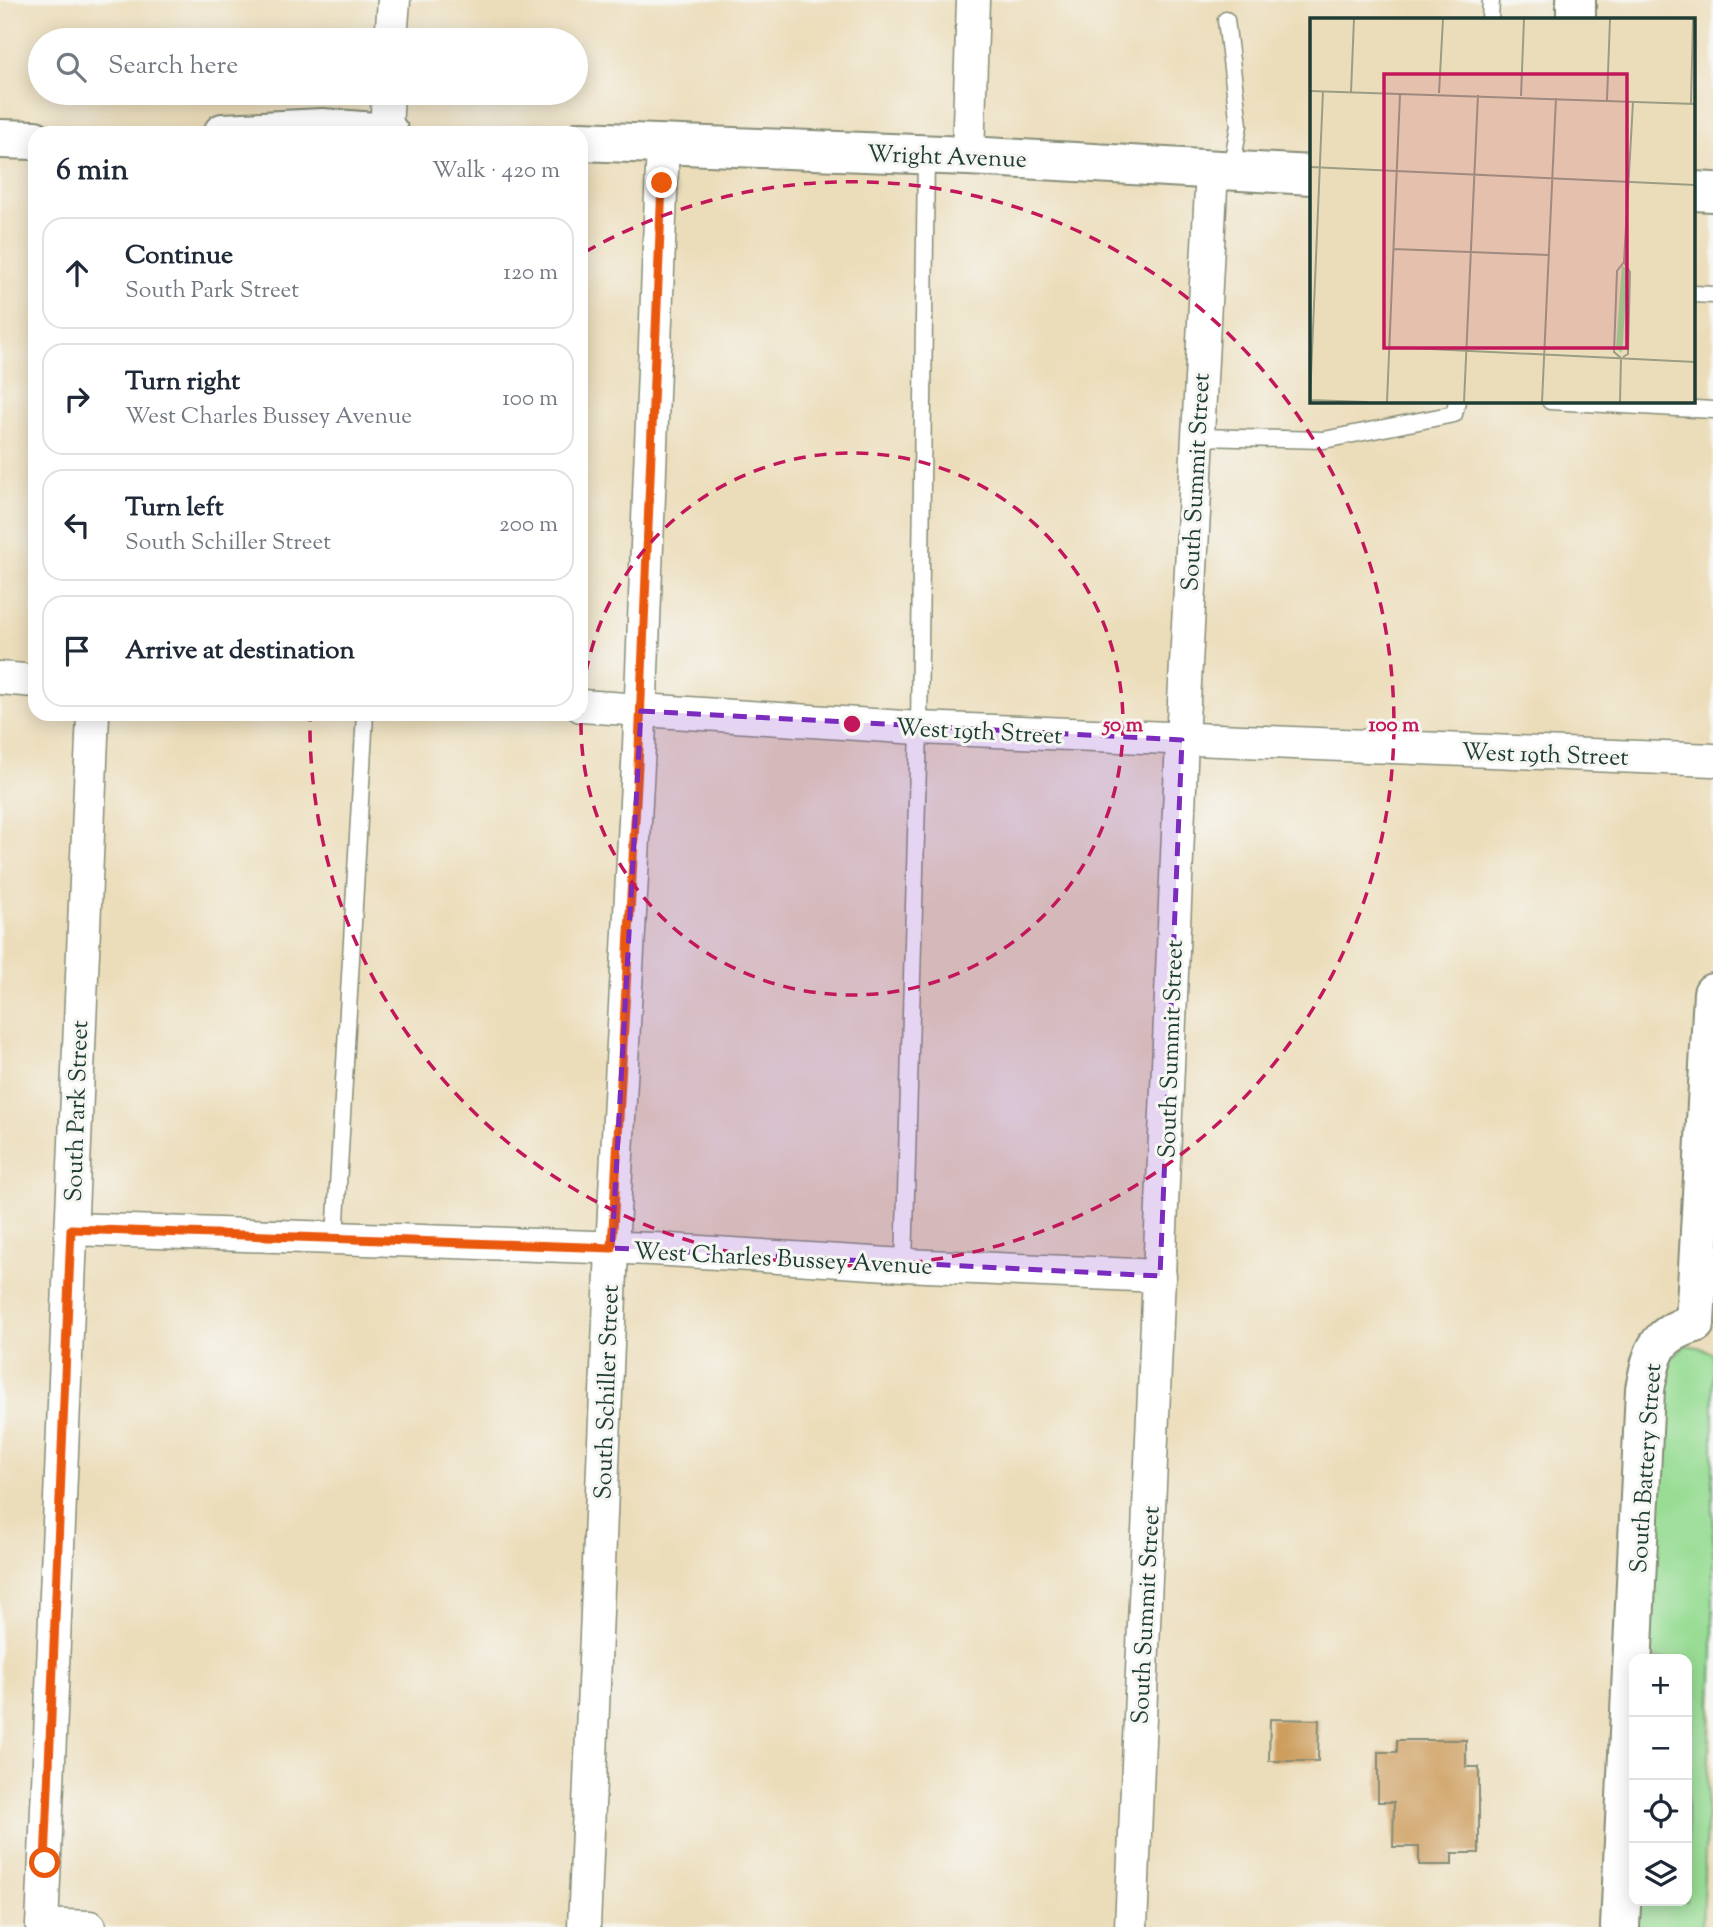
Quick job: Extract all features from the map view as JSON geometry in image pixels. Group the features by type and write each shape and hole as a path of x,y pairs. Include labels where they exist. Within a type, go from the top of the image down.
{"street":[{"path":"392,28 394,0"},
{"path":"968,156 973,0"},
{"path":"1576,0 1576,18"},
{"path":"387,126 388,105"},
{"path":"0,139 28,140"},
{"name":"Wright Avenue","path":"588,141 968,156 1310,175"},
{"name":"South Schiller Street","path":"584,1927 612,1248 640,711 663,144"},
{"name":"South Summit Street","path":"1131,1927 1182,740 1198,437 1221,170"},
{"path":"0,678 28,680"},
{"name":"West 19th Street","path":"588,707 919,729 1713,760"},
{"name":"South Park Street","path":"42,1926 93,721"},
{"name":"South Battery Street","path":"1620,1927 1645,1389 1652,1353 1664,1337 1676,1329 1704,1326 1713,993"},
{"name":"West Charles Bussey Avenue","path":"71,1229 612,1248 1160,1276"},
{"path":"42,1926 90,1927"}],"lane":[{"path":"1490,18 1491,0"},
{"path":"1221,170 1238,125 1226,20"},
{"path":"904,1265 919,729 926,155"},
{"path":"1198,437 1324,440 1454,414 1457,402"},
{"path":"1568,402 1713,410"},
{"path":"335,1238 365,721"}],"highlighted area":[{"path":"641,711 1182,740 1160,1276 612,1248"}],"green space":[{"path":"1686,1345 1703,1348 1713,1355 1713,1651 1702,1927 1634,1927 1635,1906 1692,1906 1692,1654 1647,1654 1662,1373 1671,1358"}],"building":[{"path":"1270,1719 1319,1720 1318,1761 1269,1761"},
{"path":"1397,1740 1466,1740 1466,1767 1479,1767 1479,1853 1452,1853 1452,1865 1419,1865 1419,1847 1393,1847 1394,1802 1378,1802 1378,1752 1397,1752"}],"route":[{"path":"45,1863 71,1229 612,1248 639,747 662,183"}]}
